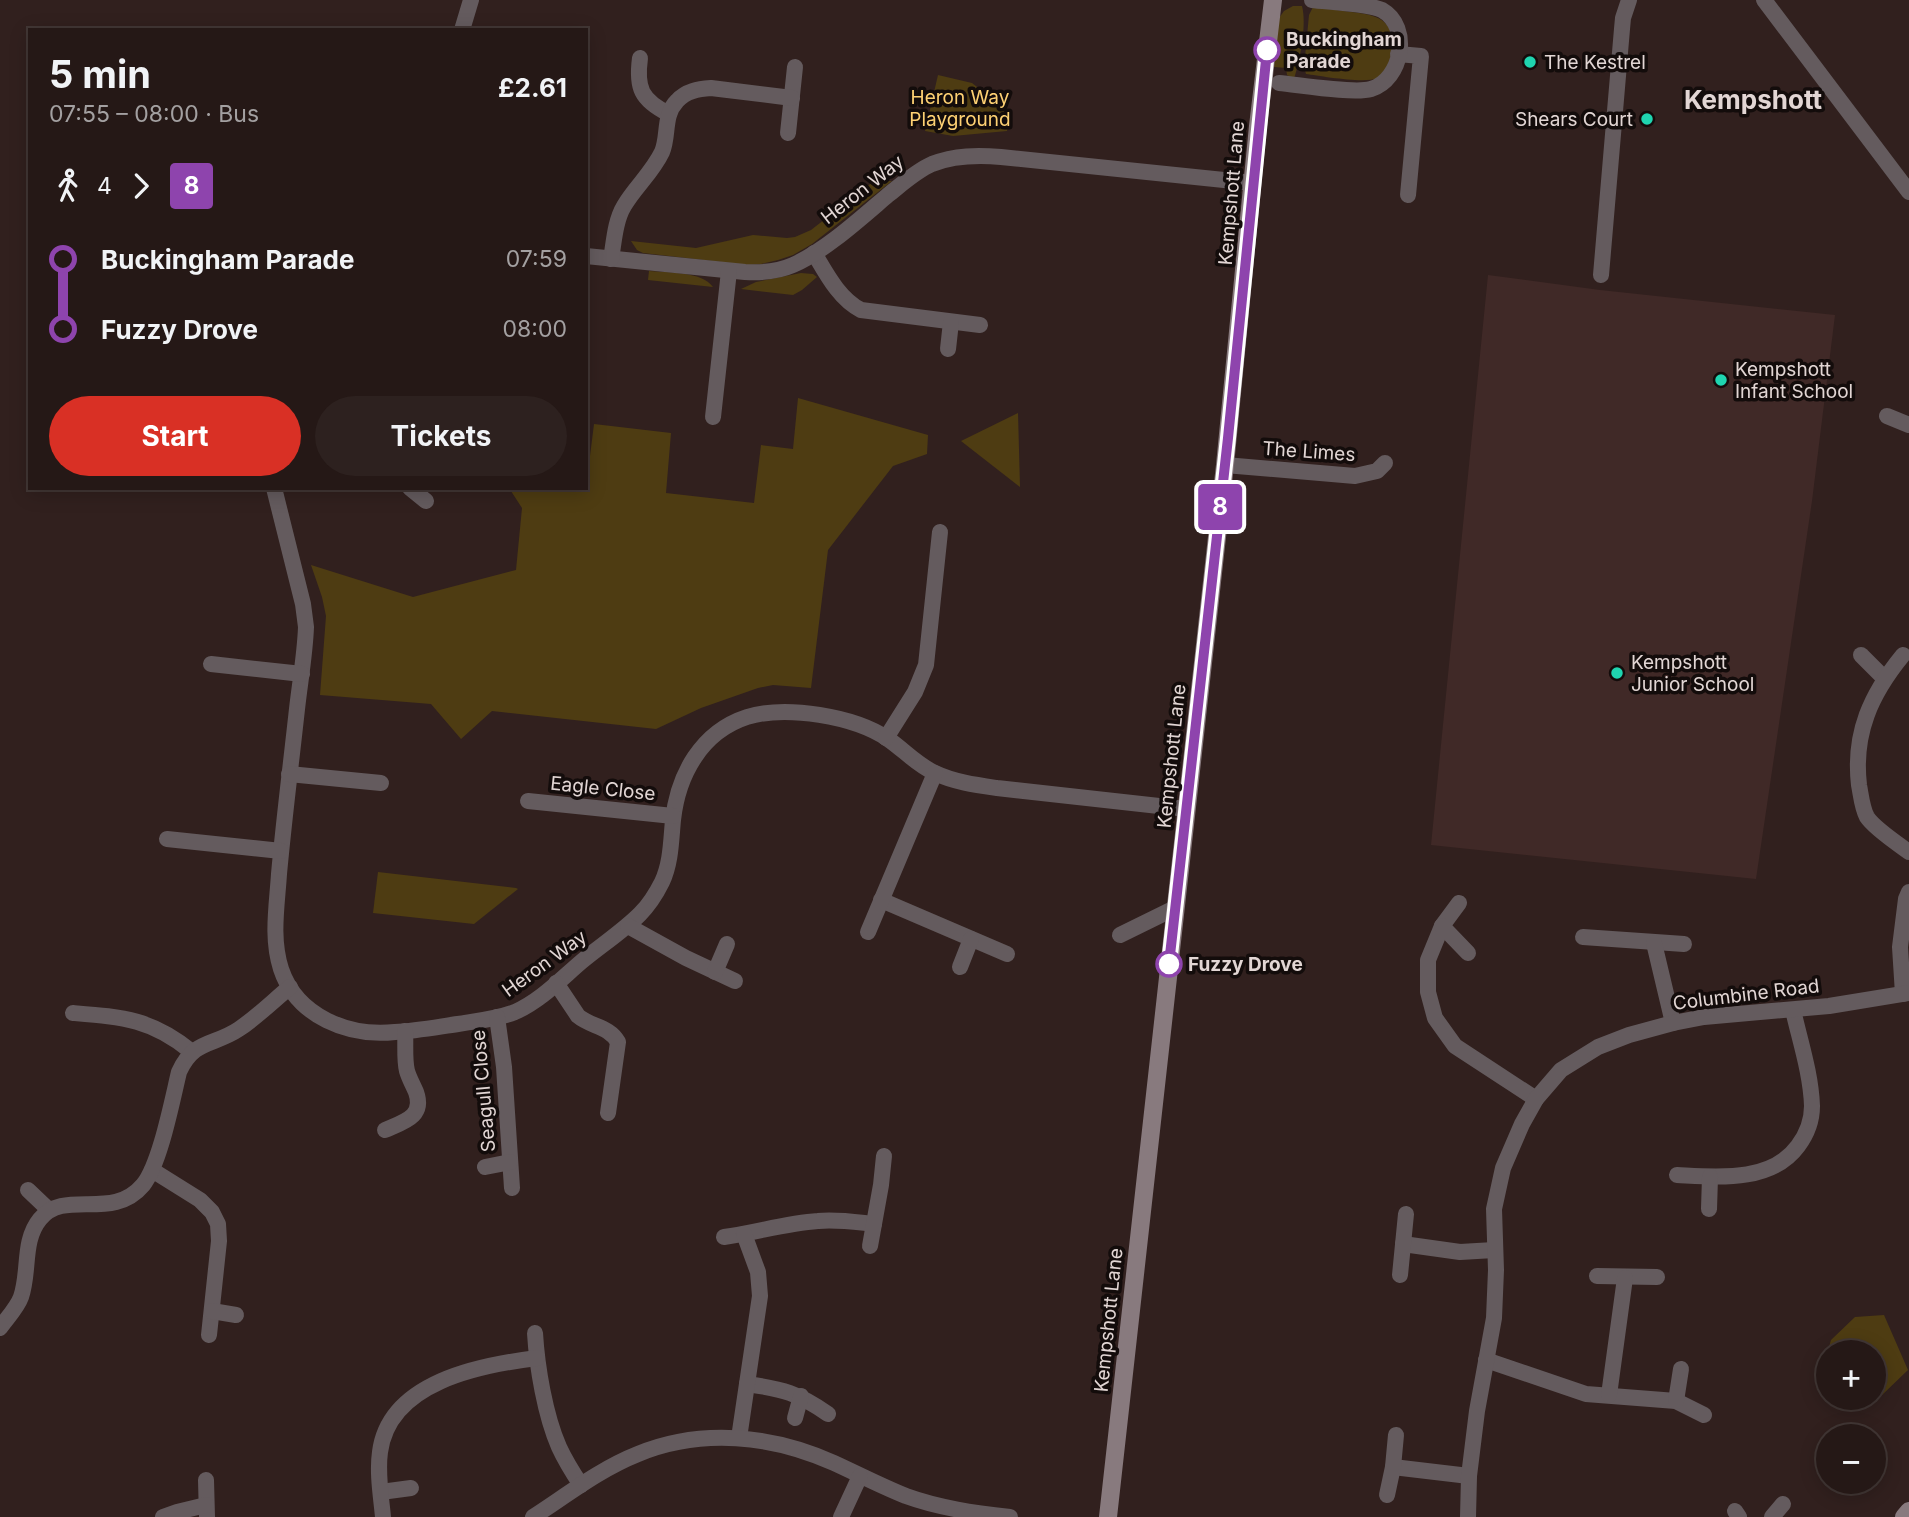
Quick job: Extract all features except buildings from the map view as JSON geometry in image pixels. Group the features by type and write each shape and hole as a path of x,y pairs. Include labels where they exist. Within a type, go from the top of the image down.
{"street":[{"path":"463,28 471,0"},
{"name":"Kempshott Lane","path":"1108,1517 1225,465 1273,0"},
{"path":"1279,83 1367,90 1388,80 1395,68 1399,39 1397,27 1385,12 1377,8 1312,0"},
{"path":"1601,275 1623,18 1629,0"},
{"path":"1764,0 1909,192"},
{"path":"1398,54 1420,56 1408,195"},
{"path":"640,58 638,78 641,92 651,104 669,114"},
{"path":"788,133 795,67"},
{"path":"611,259 621,212 660,155 669,114 676,101 699,89 711,88 792,98"},
{"name":"Heron Way","path":"588,256 729,271 767,272 792,265 814,253 919,171 940,161 962,156 1001,157 1252,183"},
{"path":"814,253 841,293 853,306 861,310 980,325"},
{"path":"713,417 729,271"},
{"path":"948,349 951,322"},
{"path":"1887,416 1909,425"},
{"name":"The Limes","path":"1225,465 1355,476 1377,471 1385,463"},
{"name":"Heron Way","path":"274,490 306,617 306,639 289,774 275,934 278,957 290,987 310,1009 338,1026 369,1033 405,1031 498,1017 518,1011 556,983 628,926 646,908 663,880 669,861 673,816 682,780 697,752 723,728 745,718 770,713 819,716 854,723 886,738 935,773 953,779 997,788 1186,809"},
{"path":"886,738 915,692 926,665 940,532"},
{"path":"1861,655 1884,678"},
{"path":"1903,655 1884,678 1867,710 1858,747 1861,796 1867,817 1909,852"},
{"path":"211,663 302,674"},
{"path":"868,932 935,773"},
{"path":"289,774 381,783"},
{"name":"Eagle Close","path":"528,801 673,816"},
{"path":"167,839 281,851"},
{"path":"1906,993 1900,947 1909,892"},
{"path":"881,900 1007,954"},
{"path":"1459,903 1443,926 1428,960 1428,992 1435,1018 1455,1046 1536,1099"},
{"path":"1120,935 1175,908"},
{"path":"628,926 685,958 735,981"},
{"path":"1443,926 1468,953"},
{"path":"1583,937 1684,944"},
{"path":"960,967 971,939"},
{"path":"1654,943 1673,1023"},
{"path":"715,972 727,944"},
{"path":"556,983 578,1016 608,1030 616,1037 618,1042 608,1112"},
{"path":"0,1328 21,1298 32,1232 39,1220 49,1210 62,1205 106,1204 123,1200 138,1190 152,1170 180,1072 192,1052 239,1029 290,987"},
{"name":"Columbine Road","path":"1468,1517 1469,1476 1477,1411 1494,1318 1494,1209 1503,1168 1536,1099 1561,1070 1598,1047 1629,1035 1704,1017 1793,1010 1906,993"},
{"path":"1677,1175 1710,1177 1761,1172 1794,1151 1807,1134 1812,1109 1810,1083 1793,1010"},
{"path":"73,1013 116,1017 143,1023 172,1037 192,1052"},
{"name":"Seagull Close","path":"498,1017 512,1188"},
{"path":"385,1130 407,1120 418,1110 417,1095 407,1071 405,1031"},
{"path":"870,1246 884,1156"},
{"name":"Seagull Close","path":"485,1167 510,1162"},
{"path":"152,1170 191,1194 215,1217 219,1241 209,1335"},
{"path":"1709,1209 1710,1177"},
{"path":"28,1190 49,1210"},
{"path":"1400,1275 1406,1214"},
{"path":"724,1237 815,1221 874,1224"},
{"path":"739,1438 760,1296 758,1272 744,1234"},
{"path":"1403,1244 1460,1252 1494,1250"},
{"path":"1597,1276 1657,1277"},
{"path":"1609,1395 1625,1278"},
{"path":"212,1311 236,1315"},
{"path":"535,1333 537,1358 554,1433 581,1485"},
{"path":"383,1517 379,1466 382,1441 390,1420 409,1401 435,1384 499,1363 537,1358"},
{"path":"1486,1360 1586,1394 1676,1401 1704,1415"},
{"path":"1676,1401 1681,1369"},
{"path":"747,1384 801,1396 828,1414"},
{"path":"794,1418 801,1396"},
{"path":"1387,1495 1396,1435"},
{"path":"533,1517 626,1459 657,1448 704,1438 739,1438 778,1444 834,1463 908,1497 963,1511 1010,1517"},
{"path":"1393,1466 1469,1476"},
{"path":"841,1517 860,1476"},
{"path":"163,1517 177,1511 206,1511 206,1480"},
{"path":"381,1492 411,1488"},
{"path":"1904,1517 1909,1511"}],"shaded area":[{"name":"Kempshott Junior School","path":"1488,275 1835,315 1812,501 1756,879 1431,845"}],"green space":[{"path":"1293,6 1302,6 1304,23 1294,79 1287,75 1286,68 1274,67 1279,18"},
{"path":"1313,7 1369,15 1387,25 1391,31 1392,50 1388,66 1377,78 1343,79 1306,74 1304,67 1309,15"},
{"name":"Heron Way Playground","path":"938,75 972,83 1010,113 1007,131 953,136 925,131"},
{"path":"874,181 892,181 812,244 778,260 747,265 643,253 637,250 631,241 696,248 753,235 795,237 811,230"},
{"path":"649,271 693,275 713,287 648,280"},
{"path":"801,273 817,277 793,295 741,289 756,282"},
{"path":"798,398 928,435 927,454 893,466 828,550 811,688 773,685 758,688 701,708 656,729 492,711 461,739 431,704 320,695 326,616 311,565 413,597 516,570 522,508 510,490 588,490 594,424 671,433 666,493 754,503 761,445 793,449"},
{"path":"1018,413 1020,487 961,441"},
{"path":"378,872 518,889 474,924 373,913"},
{"path":"1884,1315 1908,1370 1886,1391 1886,1340 1831,1340 1855,1317"}],"bus line":[{"name":"8","path":"1169,964 1228,438 1267,50"}],"place":[{"name":"Buckingham Parade","path":"1267,50"},
{"name":"The Kestrel","path":"1530,62"},
{"name":"Shears Court","path":"1647,119"},
{"name":"Kempshott Infant School","path":"1721,380"},
{"name":"Kempshott Junior School","path":"1617,673"},
{"name":"Fuzzy Drove","path":"1169,964"}],"district":[{"name":"Kempshott","path":"1753,100"}]}
